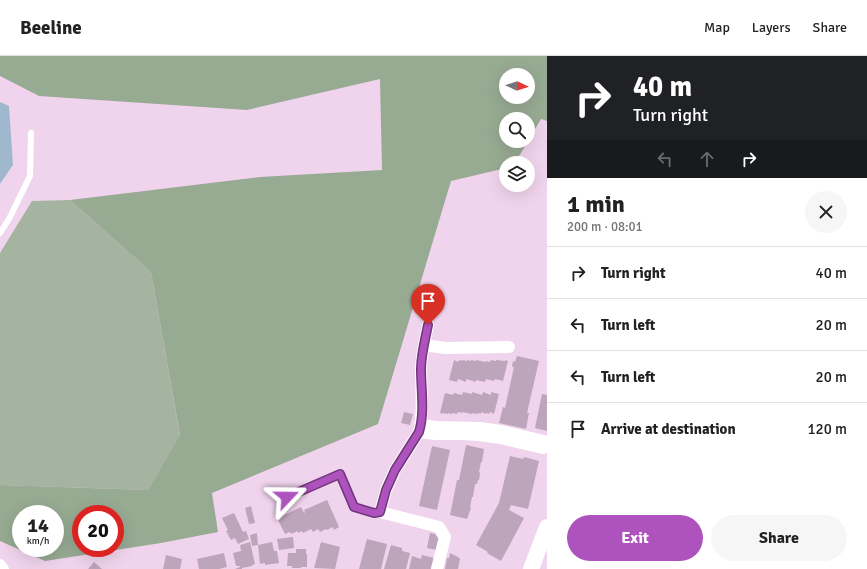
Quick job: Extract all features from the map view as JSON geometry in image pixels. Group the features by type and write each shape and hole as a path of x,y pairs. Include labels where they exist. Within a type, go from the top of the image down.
{"main road":[{"path":"531,569 547,527"}],"street":[{"path":"428,325 421,367 422,414 420,429 395,470 386,490 380,512 439,527 444,537 437,569"},
{"path":"424,345 445,348 509,347"},
{"path":"461,427 480,428 501,431 544,441 543,448 500,438 461,434 435,434 420,429 461,427"},
{"path":"0,565 3,569"}],"lane":[{"path":"0,233 9,219 30,176 31,133"},
{"path":"280,500 340,474 354,507 374,513 380,512"}],"green space":[{"path":"0,56 547,56 547,121 541,119 535,129 535,112 499,112 499,148 524,148 519,156 499,156 499,170 451,181 378,424 212,493 218,532 124,549 124,505 72,505 72,557 45,561 36,557 64,557 64,505 12,505 12,546 0,541 0,485 148,490 180,435 151,272 70,200 260,177 382,170 380,79 247,110 39,96 0,76"},
{"path":"70,200 151,272 180,436 148,490 0,485 0,253 32,201"}],"water":[{"path":"0,102 9,106 13,165 0,184"}],"building":[{"path":"517,356 539,361 527,413 529,413 526,429 499,423 503,407 505,408 514,367 512,367 513,361 515,362"},
{"path":"454,360 458,362 459,360 476,360 486,362 490,362 491,360 508,361 503,381 486,379 485,382 476,380 476,382 466,379 466,382 458,379 457,382 449,380"},
{"path":"463,392 472,394 472,392 482,395 483,392 491,395 491,392 499,394 494,414 490,412 489,414 481,412 481,414 462,412 458,412 457,414 440,413 445,393 462,395"},
{"path":"542,394 547,395 547,431 535,428"},
{"path":"404,412 413,414 410,425 401,423"},
{"path":"466,445 484,449 479,472 479,480 477,484 475,484 471,508 467,519 450,515"},
{"path":"432,446 450,450 437,510 419,506"},
{"path":"510,456 523,459 524,457 539,461 528,509 511,505 509,510 524,518 501,561 476,545 499,503"},
{"path":"327,500 339,527 334,530 333,527 320,532 318,529 313,532 311,529 303,533 302,531 298,533 298,531 291,534 290,532 285,534 278,518 301,507 304,513 304,510"},
{"path":"251,506 255,523 249,524 245,508"},
{"path":"234,513 243,532 246,531 249,539 238,544 235,538 231,540 226,531 228,530 222,518"},
{"path":"257,533 258,545 252,546 250,535"},
{"path":"430,533 435,534 439,540 437,550 427,548"},
{"path":"293,537 294,548 279,550 277,539"},
{"path":"367,539 387,544 381,569 359,569"},
{"path":"250,542 255,564 242,569 235,569 240,566 236,566 233,553 241,551 240,545"},
{"path":"272,542 274,551 277,551 279,563 265,565 265,563 260,564 258,545"},
{"path":"321,542 340,547 335,569 314,568"},
{"path":"391,545 402,548 402,551 410,553 406,569 384,569"},
{"path":"296,549 306,549 307,567 292,568 292,566 287,566 288,553 296,553"},
{"path":"224,553 227,567 219,569 199,569 197,559"},
{"path":"450,553 460,559 458,569 445,569 447,558 449,558"},
{"path":"166,555 182,559 180,569 163,569"},
{"path":"422,555 434,558 431,569 409,569 412,556 421,559"},
{"path":"94,562 102,569 88,569"}],"route":[{"path":"287,497 340,474 354,507 374,513 380,512 386,490 395,470 419,432 421,425 421,367 428,325"}]}
